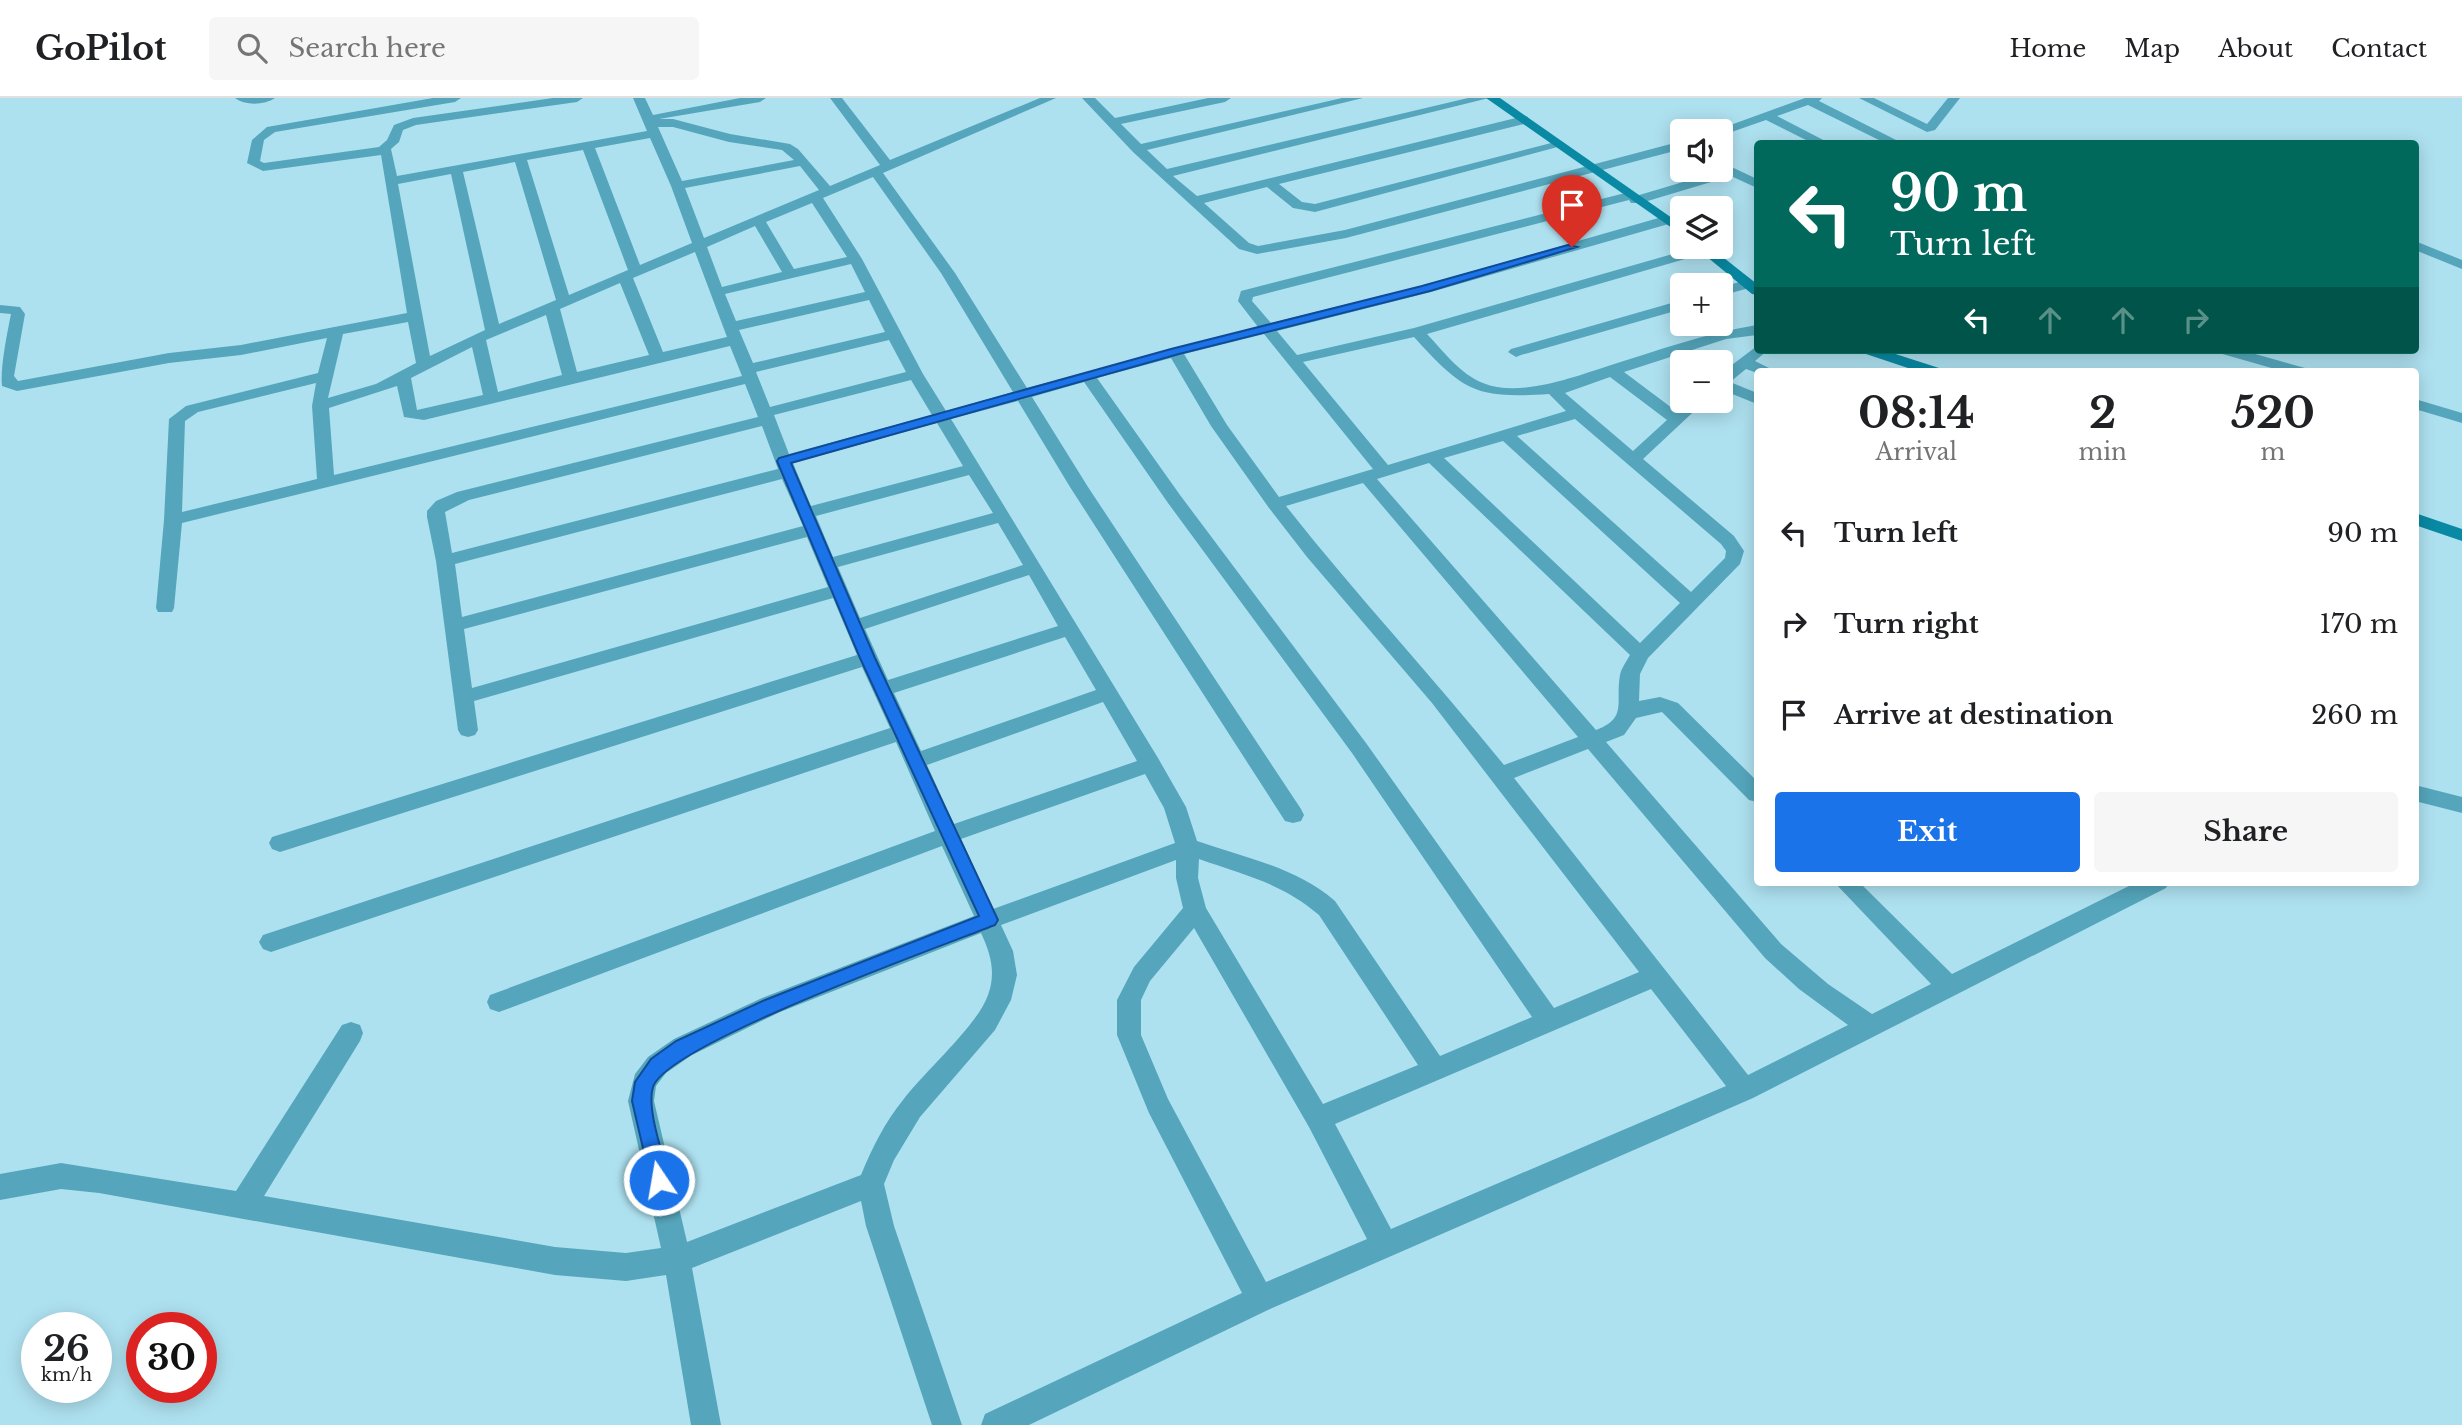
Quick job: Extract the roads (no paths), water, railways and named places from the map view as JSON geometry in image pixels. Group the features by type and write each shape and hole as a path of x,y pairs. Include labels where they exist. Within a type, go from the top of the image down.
{"street":[{"path":"241,98 269,98"},
{"path":"456,98 273,128 258,137 253,163 256,166 274,166 384,149 393,142 398,128 413,122 577,98"},
{"path":"639,98 678,186 765,417 868,658 1001,951 1005,975 999,1000 986,1022 911,1109 883,1153 871,1184 880,1226 947,1425"},
{"path":"393,181 588,146 651,125 760,98"},
{"path":"836,98 948,273 1086,499 1293,815"},
{"path":"320,406 382,387 424,363 485,335 1050,98"},
{"path":"1088,98 1164,174 1244,246 1256,250 1346,234 1670,149"},
{"path":"1112,122 1225,98"},
{"path":"1137,149 1357,98"},
{"path":"1164,174 1483,98"},
{"path":"1492,98 1670,222"},
{"path":"1865,98 1927,128 1931,127 1947,102"},
{"path":"1733,128 1813,99 1890,140"},
{"path":"1768,116 1817,140"},
{"path":"1194,201 1524,120"},
{"path":"651,125 673,123 729,138 786,147 803,162 915,374 1003,516 1175,807 1188,847 1187,878 1195,910 1318,1119 1385,1246"},
{"path":"1270,183 1298,205 1315,208 1559,145"},
{"path":"588,146 658,358"},
{"path":"384,149 393,181 424,363"},
{"path":"520,158 558,305 571,377"},
{"path":"678,186 803,162"},
{"path":"456,170 485,335 491,397"},
{"path":"1733,172 1754,182"},
{"path":"1683,182 1633,198 1246,294 1245,301 1294,360 1375,474 1594,741 1773,951 1827,1000 1870,1026"},
{"path":"445,561 786,466 942,418 1175,352 1438,285 1667,220"},
{"path":"759,222 790,274"},
{"path":"2419,247 2462,265"},
{"path":"1294,360 1417,332 1670,258"},
{"path":"717,292 855,259"},
{"path":"1717,259 1753,288"},
{"path":"1733,290 1753,288"},
{"path":"403,376 410,414 415,416 658,358 874,294"},
{"path":"1516,352 1670,307"},
{"path":"0,309 15,310 18,314 6,376 8,383 18,386 180,356 241,350 414,316"},
{"path":"1417,332 1458,377 1472,386 1488,391 1506,392 1559,388 1724,335 1754,330"},
{"path":"326,482 320,406 322,386 336,332"},
{"path":"173,520 894,334"},
{"path":"1175,352 1219,426 1275,504 1313,553 1439,698 1744,1090"},
{"path":"1733,373 1755,354"},
{"path":"1880,354 1924,368"},
{"path":"2238,354 2289,368"},
{"path":"1745,363 1759,368"},
{"path":"1611,370 1675,418"},
{"path":"468,730 436,511 451,500 765,417 915,374"},
{"path":"165,608 173,520 177,419 181,414 326,376"},
{"path":"1089,378 1174,499 1359,748 1548,1020"},
{"path":"1500,775 1617,730 1629,713 1630,674 1640,654 1734,560 1735,551 1728,540 1561,399 1557,393 1559,388"},
{"path":"1733,389 1754,398"},
{"path":"2419,405 2462,418"},
{"path":"1275,504 1577,413"},
{"path":"1632,459 1647,449 1681,413"},
{"path":"1506,435 1692,603"},
{"path":"1433,457 1640,654"},
{"path":"454,625 810,521 974,468"},
{"path":"828,564 1003,516"},
{"path":"2419,520 2462,535"},
{"path":"855,626 1032,568"},
{"path":"464,697 840,590"},
{"path":"883,689 1070,629"},
{"path":"280,842 868,658"},
{"path":"915,761 1108,693"},
{"path":"1629,713 1653,704 1663,704 1671,708 1754,791"},
{"path":"271,942 902,732"},
{"path":"499,1002 948,835 1151,764"},
{"path":"2419,794 2462,805"},
{"path":"706,1425 677,1260 641,1101 644,1082 657,1065 683,1047 771,1005 989,920 1188,847 1284,879 1306,890 1327,908 1343,928 1434,1068"},
{"path":"1849,886 1948,986"},
{"path":"996,1425 1261,1299 1744,1090 2150,886"},
{"path":"1195,910 1142,974 1129,1000 1129,1035 1158,1105 1261,1299"},
{"path":"1318,1119 1656,976"},
{"path":"243,1205 351,1033"},
{"path":"0,1187 61,1176 99,1180 555,1261 626,1267 677,1260 871,1184"}]}
